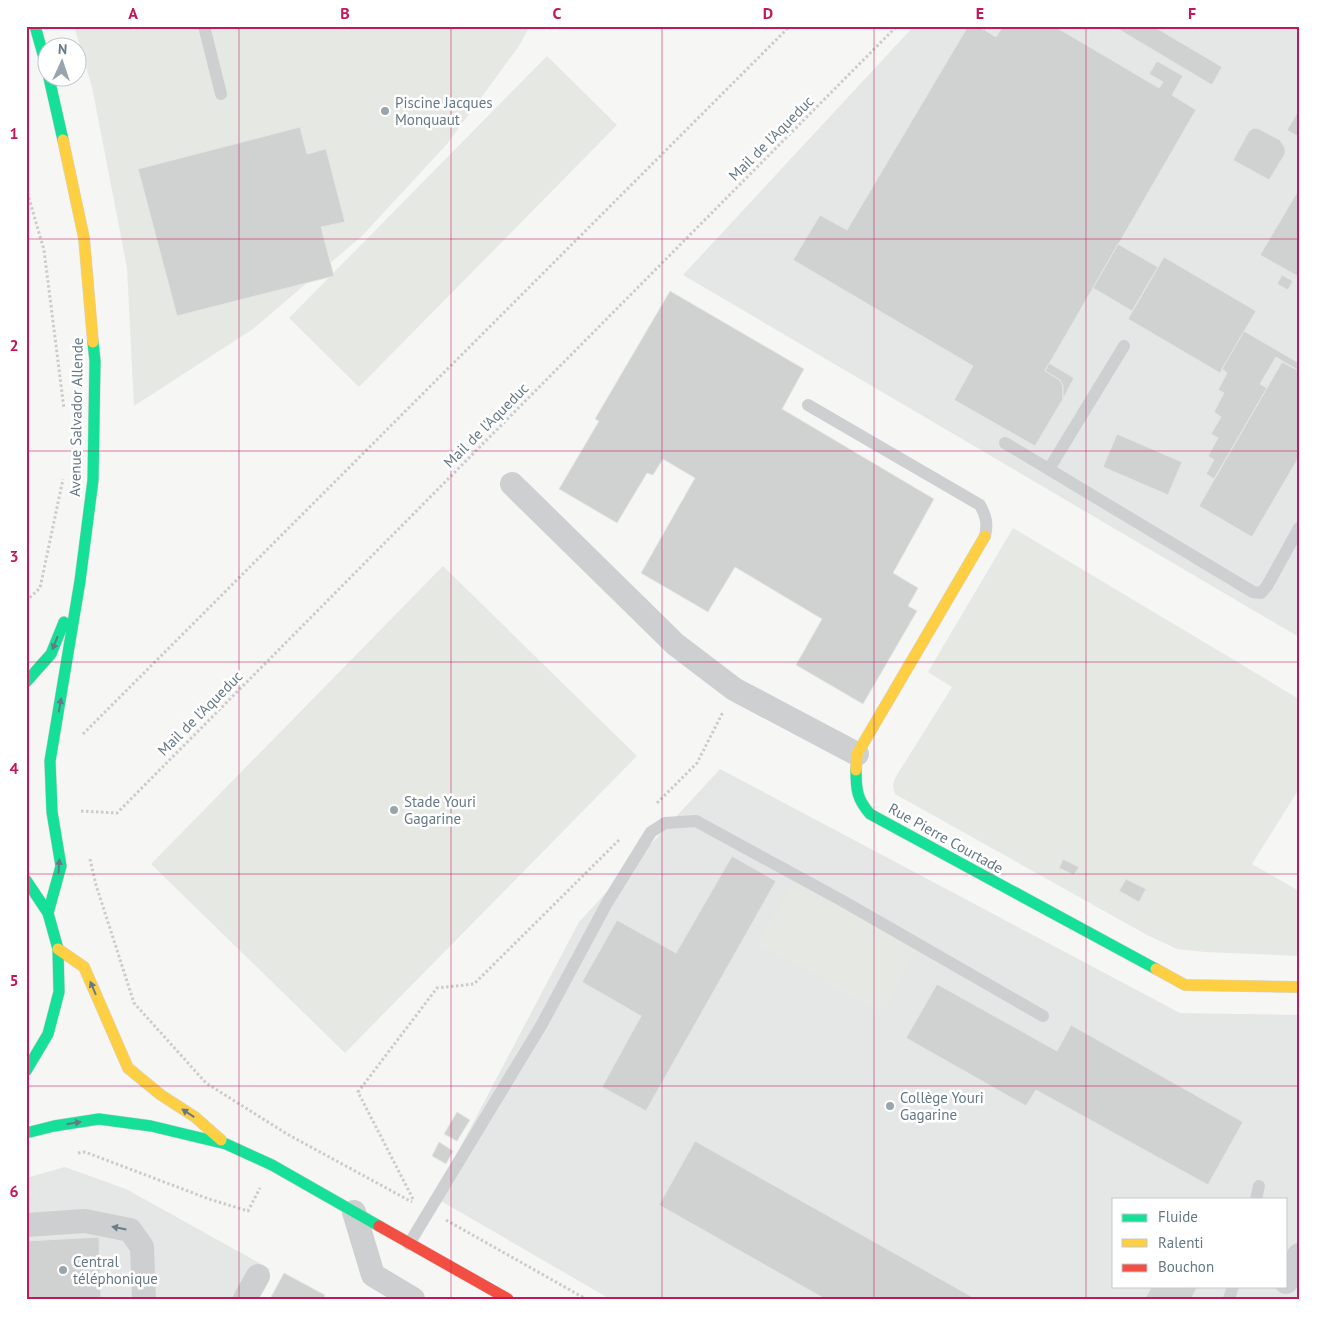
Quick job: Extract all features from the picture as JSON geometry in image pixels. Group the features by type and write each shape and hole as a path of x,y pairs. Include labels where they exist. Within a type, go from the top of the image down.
{"street":[{"path":"34,26 38,39"},
{"name":"Avenue Salvador Allende","path":"48,914 61,866 52,812 50,760 80,582 93,480 95,361 84,238 51,88"},
{"path":"512,484 675,644 734,689 857,754"},
{"name":"Rue Pierre Courtade","path":"985,536 857,754 856,785 860,804 870,814 1185,985 1299,987"},
{"name":"Avenue Salvador Allende","path":"26,682 51,654 80,582"},
{"path":"26,880 48,914 58,949 59,992 48,1034 26,1071"},
{"path":"58,949 84,967 128,1068 161,1095 195,1117 226,1144"},
{"path":"26,1133 54,1126 99,1119 151,1126 226,1144 272,1165 508,1299"},
{"path":"354,1212 373,1275 413,1299"},
{"path":"26,1225 85,1221 130,1230 142,1247 144,1299"},
{"path":"246,1299 258,1276"},
{"path":"1279,1299 1285,1288"}],"lane":[{"path":"204,26 221,94"},
{"path":"1049,469 1124,346"},
{"path":"808,406 980,505 988,526 985,536"},
{"path":"1005,443 1253,592 1261,592 1267,586 1299,528"},
{"path":"409,1244 542,1024 608,903 651,832 665,823 696,821 841,900 1043,1016"},
{"path":"1256,1198 1259,1186"}],"path":[{"path":"81,736 790,26"},
{"name":"Mail de l'Aqueduc","path":"81,820 79,811 117,813 897,26"},
{"path":"26,188 44,250 65,418"},
{"path":"26,601 40,588 63,476"},
{"path":"655,804 697,763 734,689"},
{"path":"90,857 96,885 134,1003 206,1083 287,1134 415,1204 358,1092 437,988 474,984 621,839"},
{"path":"75,1153 85,1152 209,1199 248,1211 264,1180"},
{"path":"428,1211 586,1299"}],"shaded area":[{"path":"74,26 530,26 519,46 447,144 362,236 253,329 134,406 127,268 88,73 88,38 78,38"},
{"path":"914,26 1299,26 1299,637 683,275"},
{"path":"547,56 617,125 359,387 289,318"},
{"path":"1013,528 1299,699 1299,789 1252,864 1299,891 1299,956 1177,949 1147,935 895,794 893,786 895,778 952,687 928,672"},
{"name":"Stade Youri Gagarine","path":"443,566 637,756 345,1053 151,864"},
{"name":"Collège Youri Gagarine","path":"720,769 1180,1013 1299,1015 1299,1299 610,1299 434,1197 579,922"},
{"path":"793,881 917,949 882,1012 758,944"},
{"path":"65,1167 126,1189 270,1269 253,1299 26,1299 26,1178"}],"building":[{"path":"968,26 978,26 996,37 1003,26 1054,26 1159,88 1163,82 1149,74 1157,61 1183,76 1172,95 1196,110 1045,371 1060,380 1063,386 1063,399 1035,446 954,400 973,366 793,260 820,215 847,230"},
{"path":"1113,26 1153,26 1222,67 1212,85"},
{"path":"1299,110 1299,137 1287,130"},
{"path":"300,127 307,154 326,149 345,222 321,227 334,276 177,316 138,169"},
{"path":"1254,128 1280,140 1285,148 1285,154 1269,180 1233,160 1249,131"},
{"path":"1299,189 1299,277 1260,255"},
{"path":"1118,244 1158,267 1132,311 1093,288"},
{"path":"1164,257 1256,311 1220,373 1128,319"},
{"path":"1282,275 1293,281 1288,290 1277,284"},
{"path":"670,291 804,369 782,409 934,499 893,573 918,588 908,606 917,611 863,704 796,665 822,619 735,567 708,612 641,573 695,478 663,459 653,475 647,473 617,523 559,489 599,421 595,419"},
{"path":"1244,331 1299,363 1299,371 1276,357 1260,384 1267,388 1214,479 1206,474 1214,460 1208,456 1218,438 1211,434 1221,417 1214,412 1224,393 1218,390 1227,373 1222,369"},
{"path":"1282,362 1299,371 1299,457 1252,537 1199,506"},
{"path":"1049,363 1074,378 1063,399 1063,386 1060,380 1045,371"},
{"path":"1117,434 1182,462 1168,495 1103,467"},
{"path":"732,856 776,881 646,1111 602,1087 641,1016 582,982 617,920 676,953"},
{"path":"1063,859 1079,867 1074,875 1059,868"},
{"path":"1126,879 1146,889 1139,902 1119,891"},
{"path":"937,984 1057,1051 1071,1025 1243,1122 1208,1185 1036,1090 1026,1106 906,1038"},
{"path":"457,1112 470,1120 457,1141 444,1134"},
{"path":"695,1141 976,1299 825,1299 659,1205"},
{"path":"439,1142 453,1151 446,1164 432,1156"},
{"name":"Central téléphonique","path":"99,1237 101,1299 26,1299 26,1241"},
{"path":"284,1273 325,1295 323,1299 270,1299"},
{"path":"1151,1288 1197,1288 1191,1299 1145,1299"}],"traffic: fast":[{"path":"35,26 38,38"},
{"path":"51,88 63,140"},
{"path":"48,913 61,866 52,812 50,761 80,581 93,480 95,361 93,342"},
{"path":"26,682 51,654 64,622"},
{"path":"856,770 858,794 862,804 870,814 1156,969"},
{"path":"26,880 48,913 58,949 59,992 48,1034 26,1071"},
{"path":"26,1133 54,1126 99,1119 151,1126 226,1144 272,1165 379,1226"}],"traffic: slow":[{"path":"63,140 84,238 93,342"},
{"path":"856,770 857,754 985,536"},
{"path":"58,949 84,967 128,1068 161,1095 195,1117 221,1140"},
{"path":"1156,969 1185,985 1299,987"}],"traffic: jam":[{"path":"379,1226 508,1299"}],"place":[{"name":"Piscine Jacques Monquaut","path":"385,111"},
{"name":"Stade Youri Gagarine","path":"394,810"},
{"name":"Collège Youri Gagarine","path":"890,1106"},
{"name":"Central téléphonique","path":"63,1270"}]}
